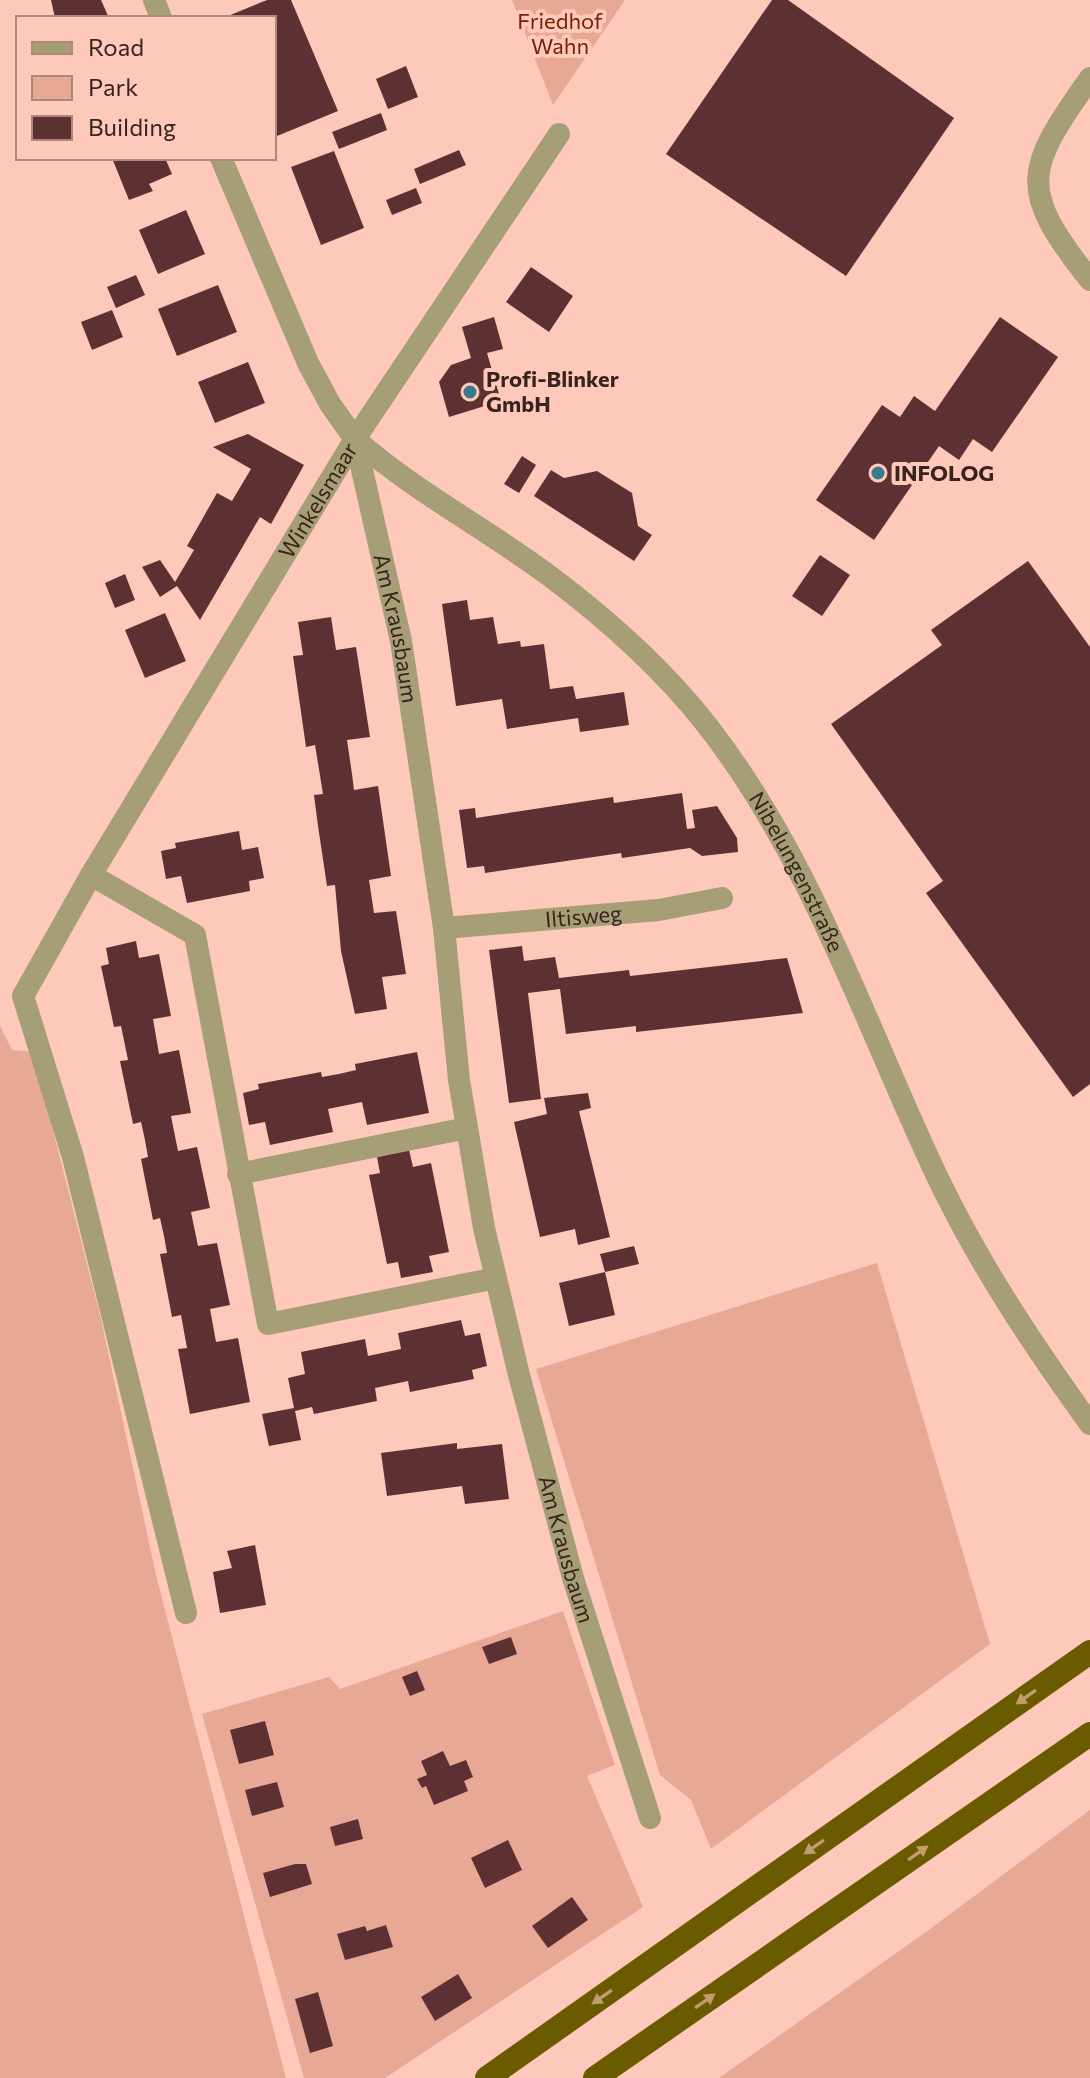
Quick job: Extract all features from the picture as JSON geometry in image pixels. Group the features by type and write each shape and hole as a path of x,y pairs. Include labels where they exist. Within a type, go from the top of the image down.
{"highway":[{"path":"487,2078 1090,1652"},
{"path":"595,2078 1090,1734"}],"street":[{"path":"1090,78 1051,133 1035,179 1041,205 1055,232 1090,280"},
{"name":"Winkelsmaar","path":"186,1613 73,1157 23,996 91,875 355,439 559,134"},
{"name":"Am Krausbaum","path":"222,160 308,363 330,404 355,439 401,641 444,928 467,1128 496,1278 573,1578 650,1818"},
{"name":"Nibelungenstraße","path":"355,439 384,465 551,577 632,643 676,688 730,755 758,795 811,889 901,1098 982,1261 1090,1424"},
{"path":"91,875 195,935 268,1324 496,1278"},
{"name":"Iltisweg","path":"444,928 659,910 722,898"},
{"path":"238,1174 467,1128"}],"green space":[{"name":"Friedhof Wahn","path":"512,0 625,0 553,105"},
{"path":"0,1026 12,1050 33,1052 101,1319 156,1575 286,2078 0,2078"},
{"path":"877,1263 990,1644 711,1849 691,1800 660,1775 536,1369"},
{"path":"563,1611 615,1765 587,1776 643,1907 385,2078 304,2078 202,1714 329,1677 340,1689"},
{"path":"1090,1810 1090,2078 719,2078 926,1932"}],"building":[{"path":"51,0 101,0 108,16 55,16"},
{"path":"267,0 291,0 338,111 277,136 276,16 228,16"},
{"path":"772,0 788,0 954,118 846,276 666,154"},
{"path":"406,66 418,97 388,109 376,79"},
{"path":"381,113 387,130 339,149 332,132"},
{"path":"459,150 466,165 420,184 414,169"},
{"path":"334,151 364,228 321,245 291,167"},
{"path":"113,160 166,160 172,174 149,184 153,191 129,200"},
{"path":"416,188 422,203 392,215 386,200"},
{"path":"186,210 205,254 158,274 139,230"},
{"path":"531,267 573,296 549,332 506,302"},
{"path":"136,275 145,295 116,308 107,287"},
{"path":"218,285 237,332 177,356 158,309"},
{"path":"112,310 123,337 92,350 81,322"},
{"name":"Profi-Blinker GmbH","path":"494,317 503,349 487,353 501,401 449,417 439,382 451,365 471,358 462,327"},
{"path":"1000,317 1058,357 992,452 973,439 959,460 939,446 874,540 816,500 882,405 900,417 914,396 935,411"},
{"path":"248,362 265,403 215,423 198,382"},
{"path":"248,434 304,465 271,524 260,517 200,620 177,586 160,597 142,567 160,560 175,582 194,550 187,546 217,493 232,501 251,469 213,447"},
{"path":"522,456 536,465 519,493 504,484"},
{"path":"551,470 564,478 597,471 632,493 638,526 652,535 634,561 534,496"},
{"path":"820,555 850,575 822,616 792,596"},
{"path":"1028,561 1090,647 1090,1084 1073,1097 926,893 943,881 831,724 942,645 931,630"},
{"path":"125,574 135,600 115,608 105,583"},
{"path":"467,600 470,620 493,617 498,644 520,641 521,647 544,644 550,689 573,686 576,699 624,692 629,725 580,732 578,718 507,729 502,699 456,706 442,604"},
{"path":"165,613 186,661 145,678 125,630"},
{"path":"331,617 336,650 356,647 370,737 347,740 354,790 378,786 391,876 369,880 374,913 396,911 406,974 382,977 387,1009 355,1014 341,951 335,885 327,886 318,826 314,795 323,794 315,745 306,747 293,656 303,655 298,622"},
{"path":"682,793 687,829 695,828 692,810 717,806 737,838 738,852 702,856 690,848 622,858 621,853 485,873 484,866 467,868 459,810 475,808 476,818 613,797 614,803"},
{"path":"239,831 242,850 258,847 264,878 249,881 250,891 187,903 181,876 166,879 161,851 176,848 175,843"},
{"path":"136,941 139,958 159,954 171,1016 153,1019 159,1054 179,1050 191,1113 171,1116 178,1151 197,1147 210,1208 191,1212 198,1246 217,1243 230,1305 210,1309 216,1342 238,1338 250,1402 190,1414 178,1349 187,1348 181,1315 172,1317 160,1254 167,1253 164,1236 160,1218 153,1220 141,1159 148,1157 145,1140 141,1122 133,1124 120,1061 128,1060 121,1026 114,1027 101,966 109,964 106,948"},
{"path":"522,946 524,961 555,957 559,978 629,970 630,976 787,958 803,1013 636,1032 636,1026 566,1034 560,989 528,993 541,1099 509,1103 489,950"},
{"path":"417,1052 429,1113 367,1125 362,1102 328,1109 333,1132 270,1145 265,1122 249,1125 243,1093 259,1089 258,1084 321,1072 322,1077 339,1074 356,1070 355,1064"},
{"path":"588,1093 591,1108 579,1111 610,1237 578,1245 575,1229 540,1237 514,1122 547,1114 544,1098"},
{"path":"409,1150 413,1167 431,1163 449,1252 429,1256 433,1272 401,1278 398,1262 387,1264 369,1175 380,1173 377,1157"},
{"path":"634,1246 639,1264 605,1272 600,1254"},
{"path":"605,1272 615,1315 569,1326 559,1283"},
{"path":"461,1320 465,1336 480,1333 487,1366 472,1370 474,1379 410,1392 408,1381 375,1388 377,1401 314,1414 312,1407 295,1411 301,1440 269,1446 262,1414 294,1408 288,1378 305,1374 301,1352 365,1339 368,1356 401,1349 398,1333"},
{"path":"457,1443 457,1449 502,1444 509,1499 465,1504 462,1486 387,1496 381,1453"},
{"path":"255,1545 266,1605 220,1613 213,1572 232,1568 227,1551"},
{"path":"511,1637 517,1654 489,1664 482,1647"},
{"path":"417,1671 425,1690 410,1696 402,1677"},
{"path":"265,1721 274,1755 239,1764 230,1730"},
{"path":"443,1751 450,1766 466,1760 473,1777 464,1781 468,1791 434,1805 426,1786 422,1788 417,1779 427,1775 421,1761"},
{"path":"277,1782 284,1807 252,1816 245,1790"},
{"path":"358,1819 363,1839 335,1846 330,1827"},
{"path":"508,1840 522,1870 485,1888 471,1858"},
{"path":"306,1864 312,1884 270,1897 263,1873"},
{"path":"572,1897 588,1920 548,1948 532,1926"},
{"path":"386,1925 393,1947 345,1960 337,1934 365,1926 367,1931"},
{"path":"458,1974 472,1998 435,2021 421,1997"},
{"path":"318,1992 333,2046 310,2053 295,1999"}],"place":[{"name":"Profi-Blinker GmbH","path":"470,392"},
{"name":"INFOLOG","path":"878,473"}]}
